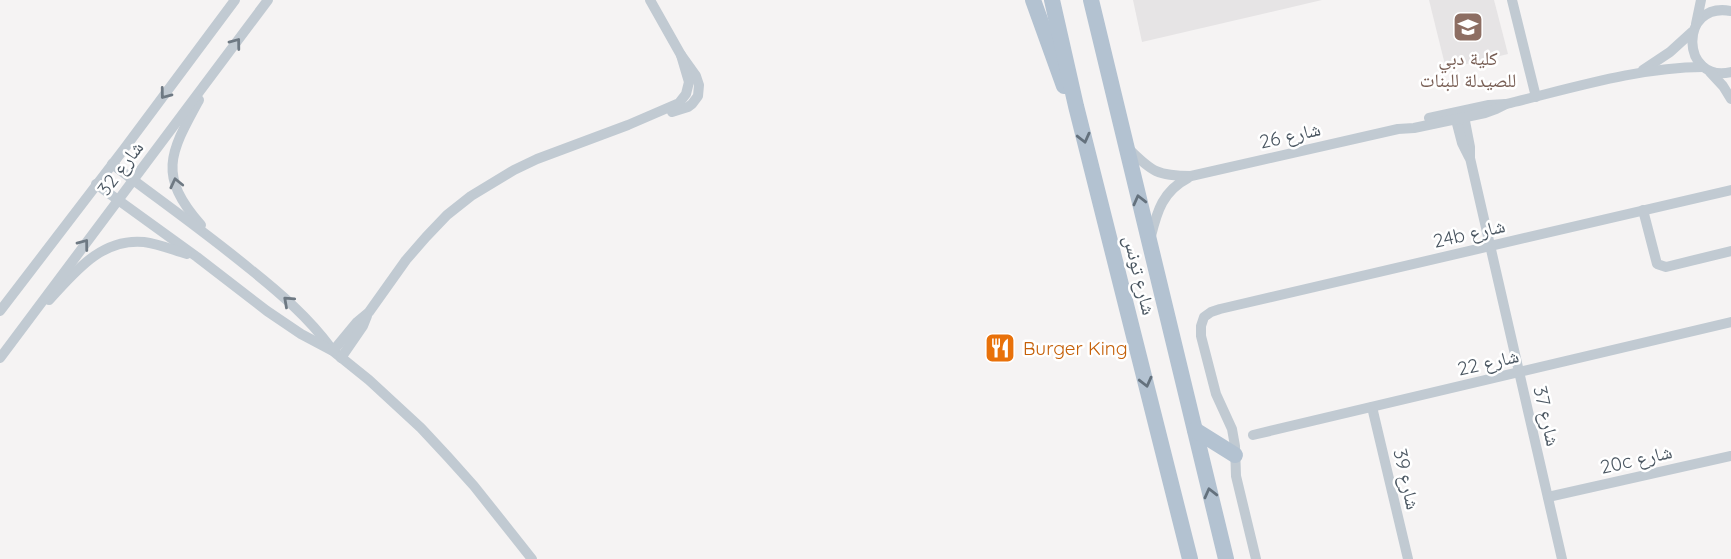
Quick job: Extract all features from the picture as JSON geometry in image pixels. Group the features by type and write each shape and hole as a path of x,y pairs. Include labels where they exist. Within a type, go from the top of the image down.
{"main road":[{"path":"1033,0 1060,80 1076,106"},
{"name":"شارع تونس","path":"1052,0 1076,106 1190,559"},
{"name":"شارع تونس","path":"1091,0 1226,559"},
{"path":"1195,430 1235,455"}],"street":[{"name":"شارع 32","path":"0,310 235,0"},
{"name":"شارع 32","path":"0,358 268,0"},
{"path":"337,355 357,322 369,312 406,260 447,215 471,196 537,159 628,125 674,106 683,99 689,77 681,55 650,0"},
{"path":"1512,0 1536,97"},
{"path":"1701,0 1691,40 1692,50 1696,59 1723,86 1731,99"},
{"path":"1726,0 1731,9"},
{"name":"شارع 26","path":"1629,75 1664,57 1702,18 1718,10 1731,9"},
{"name":"شارع 26","path":"1125,145 1150,169 1168,176 1191,176 1398,129 1412,122 1490,111 1506,104 1629,75 1673,68 1705,68 1716,73 1731,72"},
{"path":"213,239 180,197 173,167 179,136 216,70"},
{"name":"شارع 37","path":"1459,115 1462,143 1470,158 1562,559"},
{"path":"112,164 213,239 291,303 337,355"},
{"name":"شارع 26","path":"1150,244 1163,199 1179,183 1191,176"},
{"path":"96,184 276,318 337,355 395,404 483,496 532,559"},
{"name":"24b شارع","path":"1232,429 1216,394 1201,335 1202,322 1215,310 1731,190"},
{"path":"1643,210 1657,264 1666,267 1731,251"},
{"path":"16,336 80,267 109,247 143,242 197,257"},
{"name":"شارع 22","path":"1253,435 1731,322"},
{"name":"شارع 39","path":"1371,407 1408,559"},
{"path":"1220,445 1232,429"},
{"path":"1232,429 1236,475 1256,559"},
{"name":"20c شارع","path":"1548,497 1731,456"}],"shaded area":[{"path":"1133,0 1322,0 1142,42"},
{"name":"كلية دبي للصيدلة للبنات","path":"1429,0 1494,0 1508,54 1446,69"}],"place":[{"name":"كلية دبي للصيدلة للبنات","path":"1468,27"},
{"name":"Burger King","path":"1000,348"}]}
